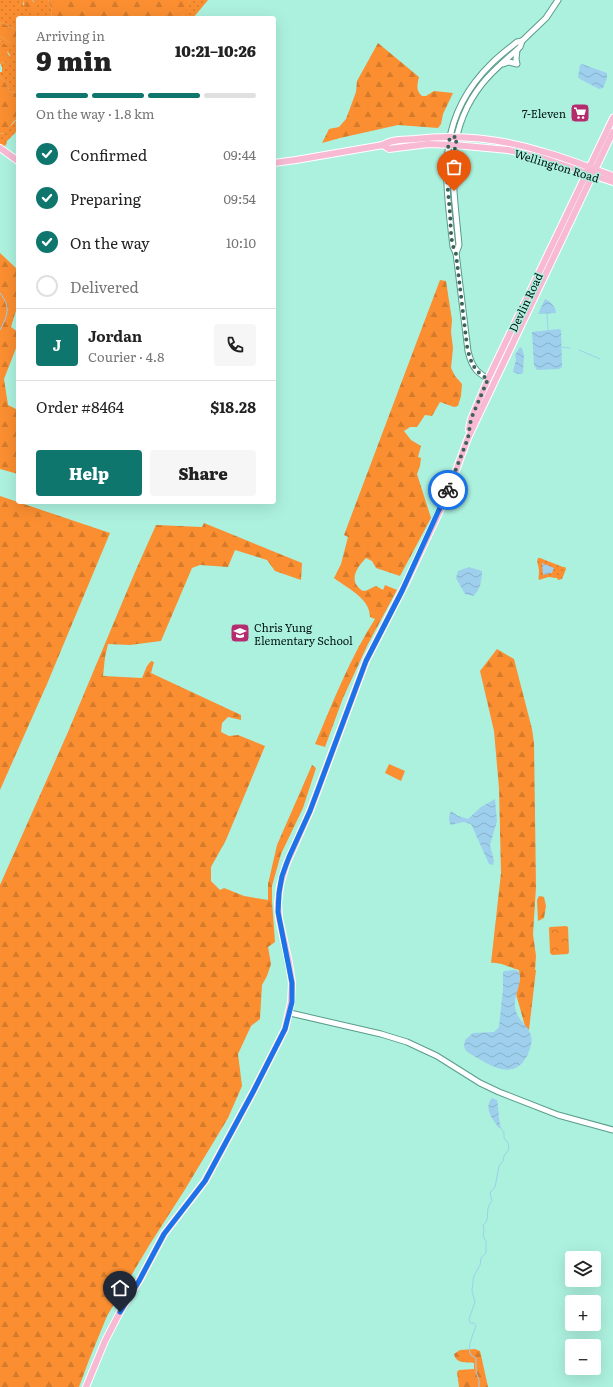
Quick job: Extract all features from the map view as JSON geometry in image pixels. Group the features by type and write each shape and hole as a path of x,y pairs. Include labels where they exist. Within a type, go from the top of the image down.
{"main road":[{"path":"591,171 613,118"},
{"path":"591,171 613,132"},
{"name":"Wellington Road","path":"276,163 382,146 387,142 398,140 457,137 498,141 529,148 566,159 613,182"},
{"name":"Wellington Road","path":"382,146 388,149 423,145 484,147 528,154 613,176"},
{"path":"0,148 16,160"},
{"name":"Devlin Road","path":"86,1387 114,1323 162,1238 205,1181 279,1042 290,1013 292,983 278,912 282,876 310,811 366,661 402,591 445,500 491,380 591,171"}],"street":[{"path":"456,254 459,246 452,165 455,145 462,120 474,96 489,77 520,47 522,41 546,18 558,0"},
{"path":"491,380 479,374 475,369 470,360 468,351 456,254 453,246 446,166 448,145 461,105 477,79 491,64 516,42 522,41"},
{"path":"501,65 509,62 517,64 517,49"},
{"path":"290,1013 381,1034 407,1042 437,1056 480,1083 499,1092 558,1115 613,1130"}],"green space":[{"path":"0,0 24,0 23,5 35,2 32,0 48,0 52,10 51,16 16,16 16,30 0,22"},
{"path":"24,0 32,0 38,8 38,11 35,13 24,6"},
{"path":"48,0 190,0 185,14 182,16 52,16 52,10"},
{"path":"190,0 208,0 195,16 183,16"},
{"path":"0,22 16,30 16,41 10,43 0,36"},
{"path":"0,36 10,43 16,39 16,93 10,91 0,77 2,67 0,63 7,62 10,55 7,51 9,50 0,40"},
{"path":"0,40 10,49 7,52 11,59 7,62 0,63"},
{"path":"378,43 419,77 418,88 422,96 426,96 434,91 453,93 443,114 441,124 438,128 398,125 322,143 329,129 339,127 346,119 356,92 357,81"},
{"path":"0,77 10,91 16,93 16,120 5,134 0,133"},
{"path":"16,120 16,132 6,142 7,143 5,146 0,144 0,133 3,134"},
{"path":"0,253 16,268 16,311 11,327 16,331 16,348 4,379 8,405 16,409 16,473 0,469"},
{"path":"440,280 446,281 452,320 451,332 453,348 451,368 455,376 462,384 461,396 458,406 454,407 440,402 432,416 425,415 417,427 410,427 404,431 411,440 421,446 418,457 421,458 420,466 417,474 431,518 400,576 376,568 372,561 366,558 356,573 356,584 362,591 376,586 383,590 385,585 397,590 368,644 343,698 325,747 315,744 335,696 358,649 375,619 370,617 366,604 357,594 334,578 341,564 348,537 344,535"},
{"path":"0,496 16,501 16,504 24,504 110,533 47,684 0,790"},
{"path":"204,523 302,563 301,580 275,571 267,560 235,550 228,567 200,565 192,568 161,641 130,645 108,644 103,676 142,678 147,666 151,661 154,662 151,673 241,715 241,720 228,717 222,723 221,732 229,736 238,735 265,746 226,840 211,867 211,881 220,890 224,888 244,896 268,900 268,884 277,845 312,765 316,768 303,808 281,854 272,886 275,942 268,947 271,964 262,985 260,1019 251,1026 238,1054 242,1086 228,1118 107,1316 79,1387 0,1387 0,885 68,732 156,525 202,527"},
{"path":"538,558 565,567 566,569 562,579 558,580 557,578 548,577 539,580"},
{"path":"497,649 514,659 532,729 534,743 536,887 533,934 536,970 529,1030 525,1026 516,994 520,979 519,970 501,964 491,963 501,873 499,788 494,731 480,671"},
{"path":"389,764 405,771 401,781 385,773"},
{"path":"539,896 544,897 546,906 544,918 538,921 537,900"},
{"path":"568,927 569,952 568,954 552,955 550,953 549,928"},
{"path":"475,1349 480,1351 488,1387 459,1387 457,1372 459,1370 474,1369 474,1363 459,1361 454,1354 460,1350"}],"water":[{"path":"582,64 607,73 607,78 603,88 599,89 578,77 580,65"},
{"path":"545,299 553,305 556,313 538,314"},
{"path":"561,330 562,367 559,369 537,370 534,365 532,332"},
{"path":"520,347 522,348 524,355 523,372 522,374 518,374 513,371 516,360 515,355"},
{"path":"542,563 554,568 552,573 543,575"},
{"path":"469,567 482,571 480,585 473,596 465,594 456,578 458,571"},
{"path":"495,799 497,821 490,845 494,861 493,865 489,864 471,824 463,822 451,825 449,818 451,811 458,816 468,819 481,807"},
{"path":"504,971 518,971 520,975 515,998 516,1012 528,1028 532,1041 527,1056 521,1064 514,1069 506,1070 490,1065 481,1060 466,1051 464,1046 465,1040 473,1033 494,1032 499,1027 503,973"},
{"path":"492,1098 497,1100 501,1128 499,1128 490,1114 488,1106"}],"waterway":[{"path":"0,293 7,307 5,320 0,330"},
{"path":"547,314 548,330"},
{"path":"562,347 570,348"},
{"path":"579,350 600,359"},
{"path":"479,1387 479,1380 476,1372 476,1358 471,1355 469,1348 476,1326 474,1323 470,1323 469,1319 475,1302 472,1291 474,1276 480,1265 481,1258 486,1253 486,1241 483,1236 483,1225 486,1223 488,1208 492,1201 490,1193 495,1187 499,1166 509,1149 508,1143 504,1138 504,1133 501,1128"}],"way so far":[{"path":"448,490 468,438 471,419 488,379 479,374 475,369 470,360 467,346 456,254 453,246 450,220 446,166 447,149 450,137 457,137 452,165 454,191"}],"place":[{"name":"7-Eleven","path":"580,113"},
{"name":"Chris Yung Elementary School","path":"240,633"}],"route":[{"path":"120,1312 139,1281 164,1234 199,1191 205,1181 235,1127 285,1029 292,1002 292,983 278,912 282,876 310,811 366,661 402,591 445,500 448,490"}]}
